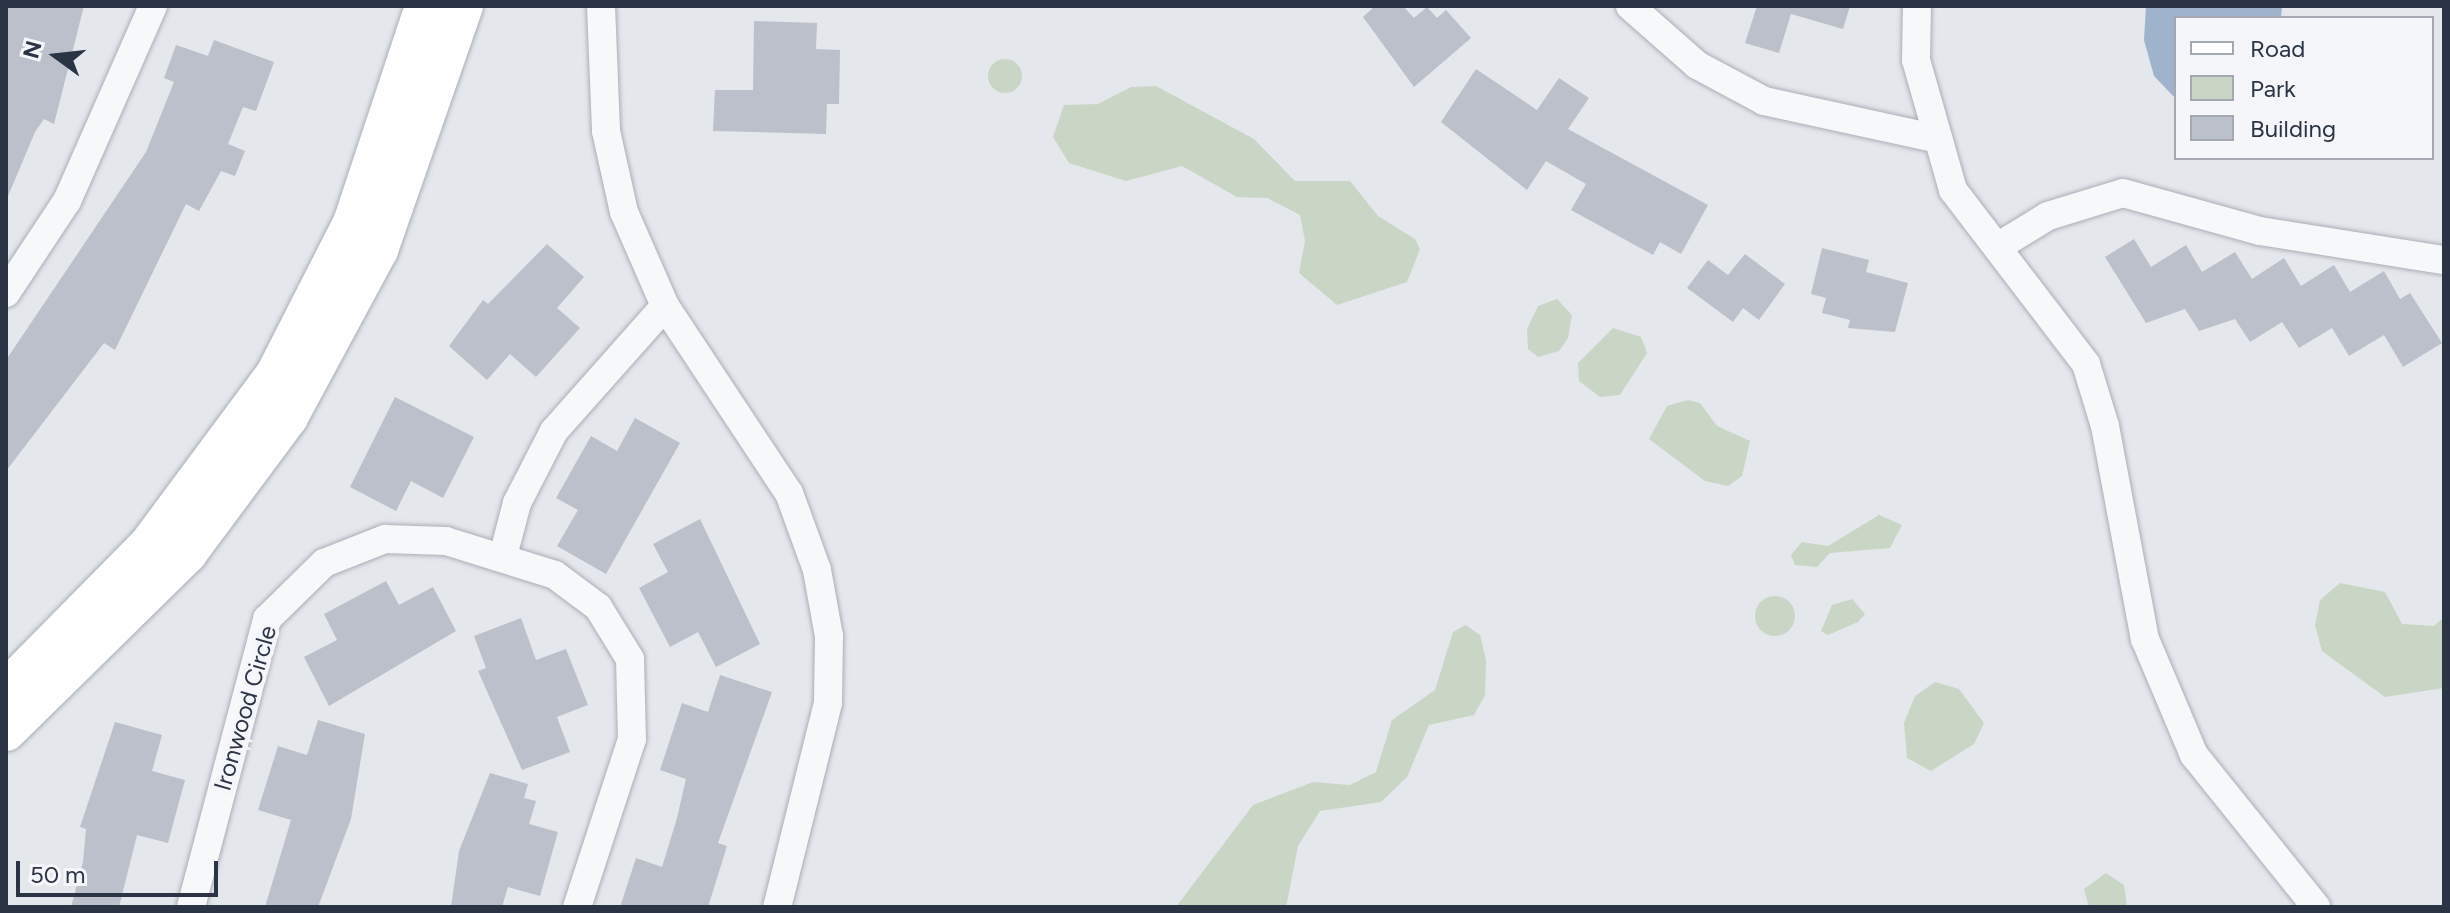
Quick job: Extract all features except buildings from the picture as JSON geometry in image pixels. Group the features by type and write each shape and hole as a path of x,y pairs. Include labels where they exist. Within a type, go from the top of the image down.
{"main road":[{"path":"6,690 149,545 276,374 353,223 425,6"},
{"path":"6,731 187,553 288,417 378,250 463,6"}],"street":[{"path":"6,293 67,201 153,6"},
{"path":"601,6 606,131 624,212 665,306 789,493 817,570 829,636 828,703 777,907"},
{"path":"1630,6 1697,65 1764,101 1938,139"},
{"path":"1917,6 1916,60 1953,190 1999,246 2086,364 2105,426 2145,639 2194,755 2316,907"},
{"path":"1999,246 2048,216 2123,193 2260,231 2444,260"},
{"path":"503,556 517,503 554,431 665,306"},
{"name":"Ironwood Circle","path":"191,907 267,619 324,563 385,539 446,541 503,556 555,575 598,607 630,659 632,739 577,907"}],"green space":[{"path":"1005,59 1017,64 1022,76 1017,88 1005,93 993,88 988,76 993,64"},
{"path":"1156,86 1254,139 1295,181 1350,181 1378,216 1415,239 1420,249 1407,282 1337,305 1299,273 1305,241 1300,215 1267,198 1237,197 1182,166 1126,181 1069,163 1053,137 1064,105 1098,104 1131,87"},
{"path":"1557,299 1572,315 1568,338 1559,351 1538,357 1528,349 1527,329 1538,306"},
{"path":"1613,328 1641,337 1647,353 1620,395 1600,397 1579,381 1578,363"},
{"path":"1688,400 1700,403 1717,426 1750,441 1742,476 1728,486 1705,481 1649,439 1667,406"},
{"path":"1879,515 1902,525 1890,548 1830,553 1817,567 1795,565 1791,555 1802,542 1828,546"},
{"path":"2340,583 2385,592 2402,624 2434,626 2444,617 2444,688 2385,697 2322,651 2315,625 2320,600"},
{"path":"1775,596 1789,602 1795,616 1789,630 1775,636 1761,630 1755,616 1761,602"},
{"path":"1852,599 1865,614 1858,622 1828,635 1821,631 1832,605"},
{"path":"1466,625 1480,635 1486,660 1485,695 1474,715 1429,725 1407,777 1381,802 1320,811 1298,846 1286,907 1176,907 1253,805 1313,782 1350,785 1376,772 1392,720 1435,690 1453,632"},
{"path":"1935,682 1959,689 1984,723 1974,744 1931,771 1907,758 1904,723 1915,696"},
{"path":"2106,873 2124,885 2127,907 2089,907 2084,889"}],"water":[{"path":"2146,6 2282,6 2281,16 2174,16 2174,97 2154,76 2144,40"}]}
